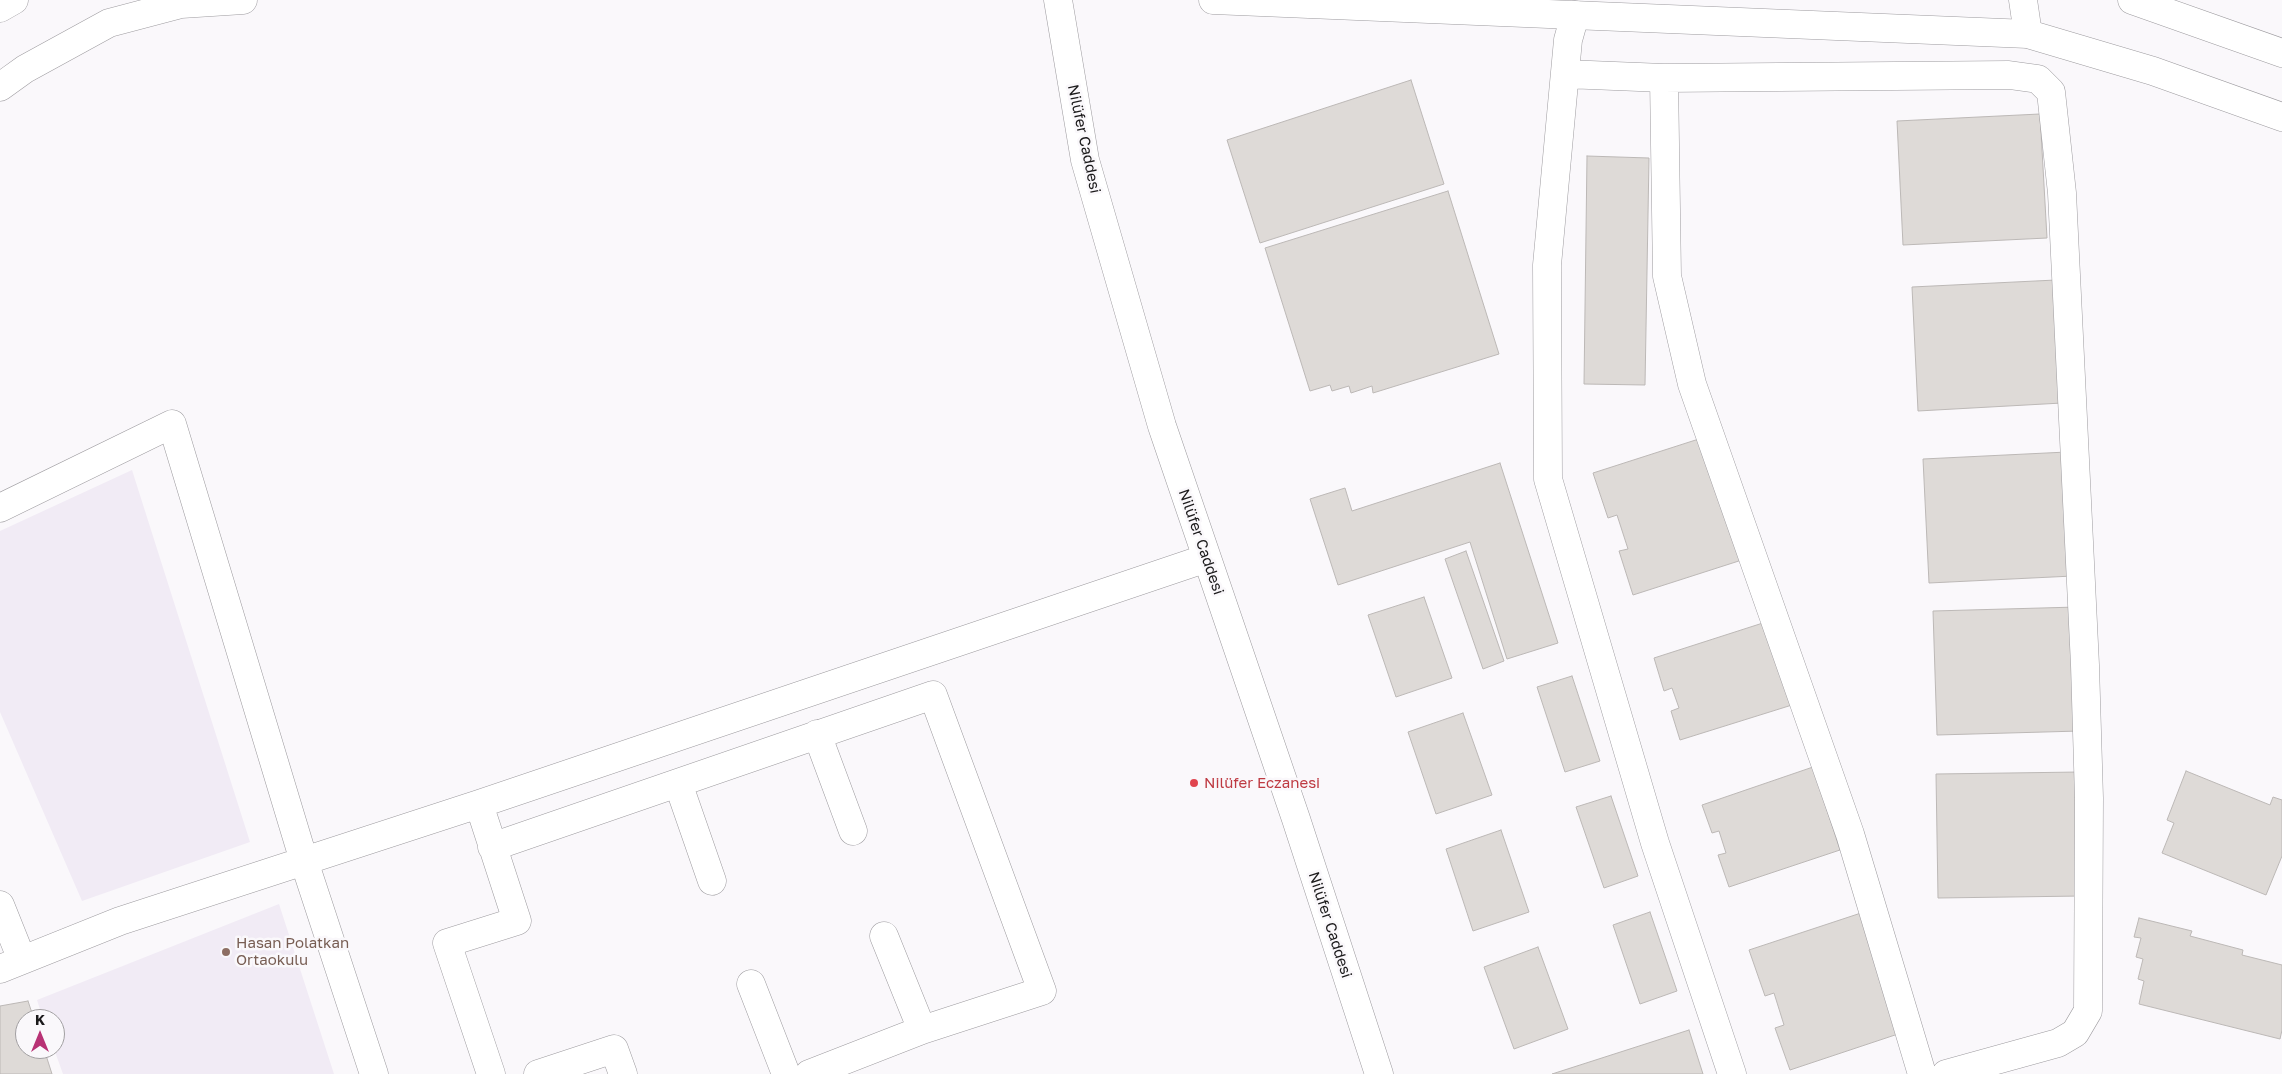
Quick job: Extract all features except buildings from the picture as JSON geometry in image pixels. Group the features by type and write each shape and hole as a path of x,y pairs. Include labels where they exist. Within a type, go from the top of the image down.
{"street":[{"path":"0,8 14,0"},
{"path":"0,87 26,69 109,23 181,4 243,0"},
{"name":"Nilüfer Caddesi","path":"1058,0 1085,160 1162,426 1379,1074"},
{"path":"1213,0 2028,34 2153,71 2282,117"},
{"path":"2023,0 2028,34"},
{"path":"2132,0 2282,53"},
{"path":"1575,15 1568,40 1547,265 1548,479 1655,843 1732,1074"},
{"path":"1565,74 1664,78 2009,75 2038,79 2051,92 2062,193 2085,665 2089,798 2088,1011 2075,1033 2058,1043 1946,1074"},
{"path":"1664,78 1667,276 1692,384 1850,834 1922,1074"},
{"path":"0,508 172,424 304,861 374,1074"},
{"path":"0,905 11,964 120,921 479,804 1207,558"},
{"path":"492,847 933,695 1042,991 922,1030 809,1074"},
{"path":"817,734 853,831"},
{"path":"678,783 712,880"},
{"path":"479,804 517,921 447,943 491,1074"},
{"path":"884,936 922,1030"},
{"path":"751,984 786,1074"},
{"path":"538,1074 614,1049 623,1074"}],"shaded area":[{"path":"132,470 250,842 82,901 0,712 0,531"},
{"name":"Hasan Polatkan Ortaokulu","path":"279,904 334,1074 63,1074 58,1059 65,1059 65,1009 40,1009 37,1000"}],"place":[{"name":"Nilüfer Eczanesi","path":"1194,783"},
{"name":"Hasan Polatkan Ortaokulu","path":"226,952"}]}
